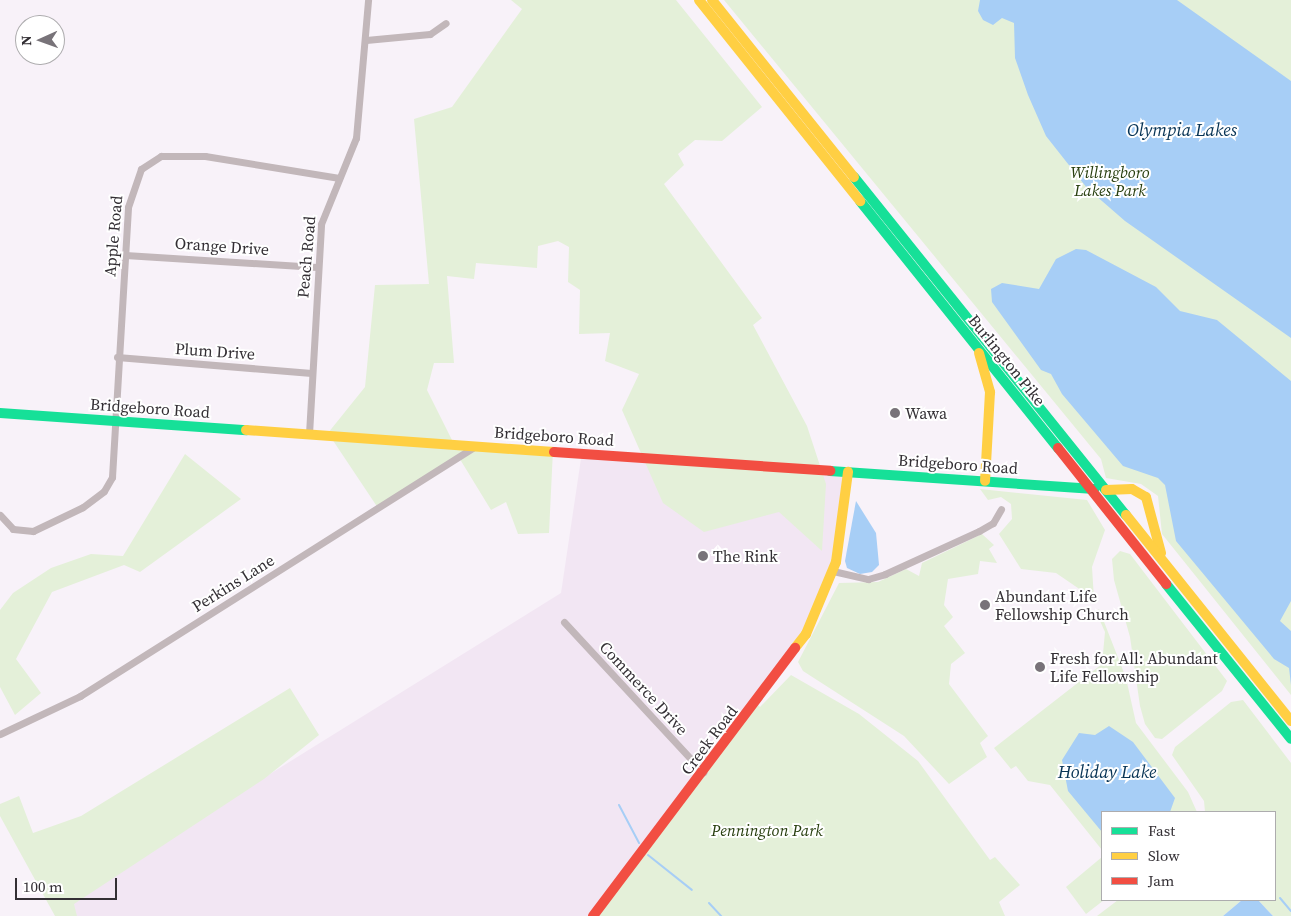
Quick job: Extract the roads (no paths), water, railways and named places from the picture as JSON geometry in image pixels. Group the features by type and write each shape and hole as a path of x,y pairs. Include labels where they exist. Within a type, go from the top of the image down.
{"main road":[{"name":"Burlington Pike","path":"699,0 1291,738"},
{"name":"Burlington Pike","path":"712,0 1291,720"},
{"path":"976,346 990,392 985,481"},
{"name":"Bridgeboro Road","path":"0,413 1106,490 1132,489 1146,497 1164,562"},
{"name":"Creek Road","path":"593,916 801,642 833,572 848,472"}],"street":[{"name":"Peach Road","path":"309,434 317,267 323,215 356,138 368,0"},
{"path":"366,40 430,34 446,24"},
{"name":"Apple Road","path":"0,515 13,529 27,532 61,519 98,496 114,470 113,421 125,255 133,182 142,168 161,156 232,158 338,178"},
{"name":"Orange Drive","path":"125,255 317,267"},
{"name":"Plum Drive","path":"117,357 311,373"},
{"name":"Perkins Lane","path":"0,734 80,696 476,446"},
{"path":"833,572 868,579 885,574 979,531 993,523 1001,509"},
{"name":"Commerce Drive","path":"564,622 703,772"}],"water":[{"name":"Olympia Lakes","path":"980,0 1177,0 1291,81 1291,338 1125,221 1087,188 1046,136 1028,95 1015,58 1014,23 1002,18 993,25 983,20 978,11"},
{"path":"1076,249 1086,250 1156,287 1180,311 1217,320 1291,381 1291,601 1280,621 1291,631 1291,685 1289,668 1274,659 1176,541 1165,485 1158,478 1123,466 1062,394 1051,374 1041,370 992,302 991,289 1002,283 1039,289 1056,259"},
{"path":"856,501 876,533 879,565 872,572 860,574 847,568 845,561"},
{"name":"Holiday Lake","path":"1109,726 1133,742 1175,798 1170,811 1101,811 1101,831 1068,791 1062,760 1079,733 1095,735"},
{"path":"1241,901 1259,901 1273,916 1223,916"}],"waterway":[{"path":"619,805 639,843"},
{"path":"648,855 692,890"},
{"path":"1280,898 1291,911"},
{"path":"709,903 721,916"}],"place":[{"name":"Wawa","path":"895,413"},
{"name":"The Rink","path":"703,556"},
{"name":"Abundant Life Fellowship Church","path":"985,605"},
{"name":"Fresh for All: Abundant Life Fellowship","path":"1040,667"}],"park label":[{"name":"Willingboro Lakes Park","path":"1110,181"},
{"name":"Pennington Park","path":"767,830"}]}
